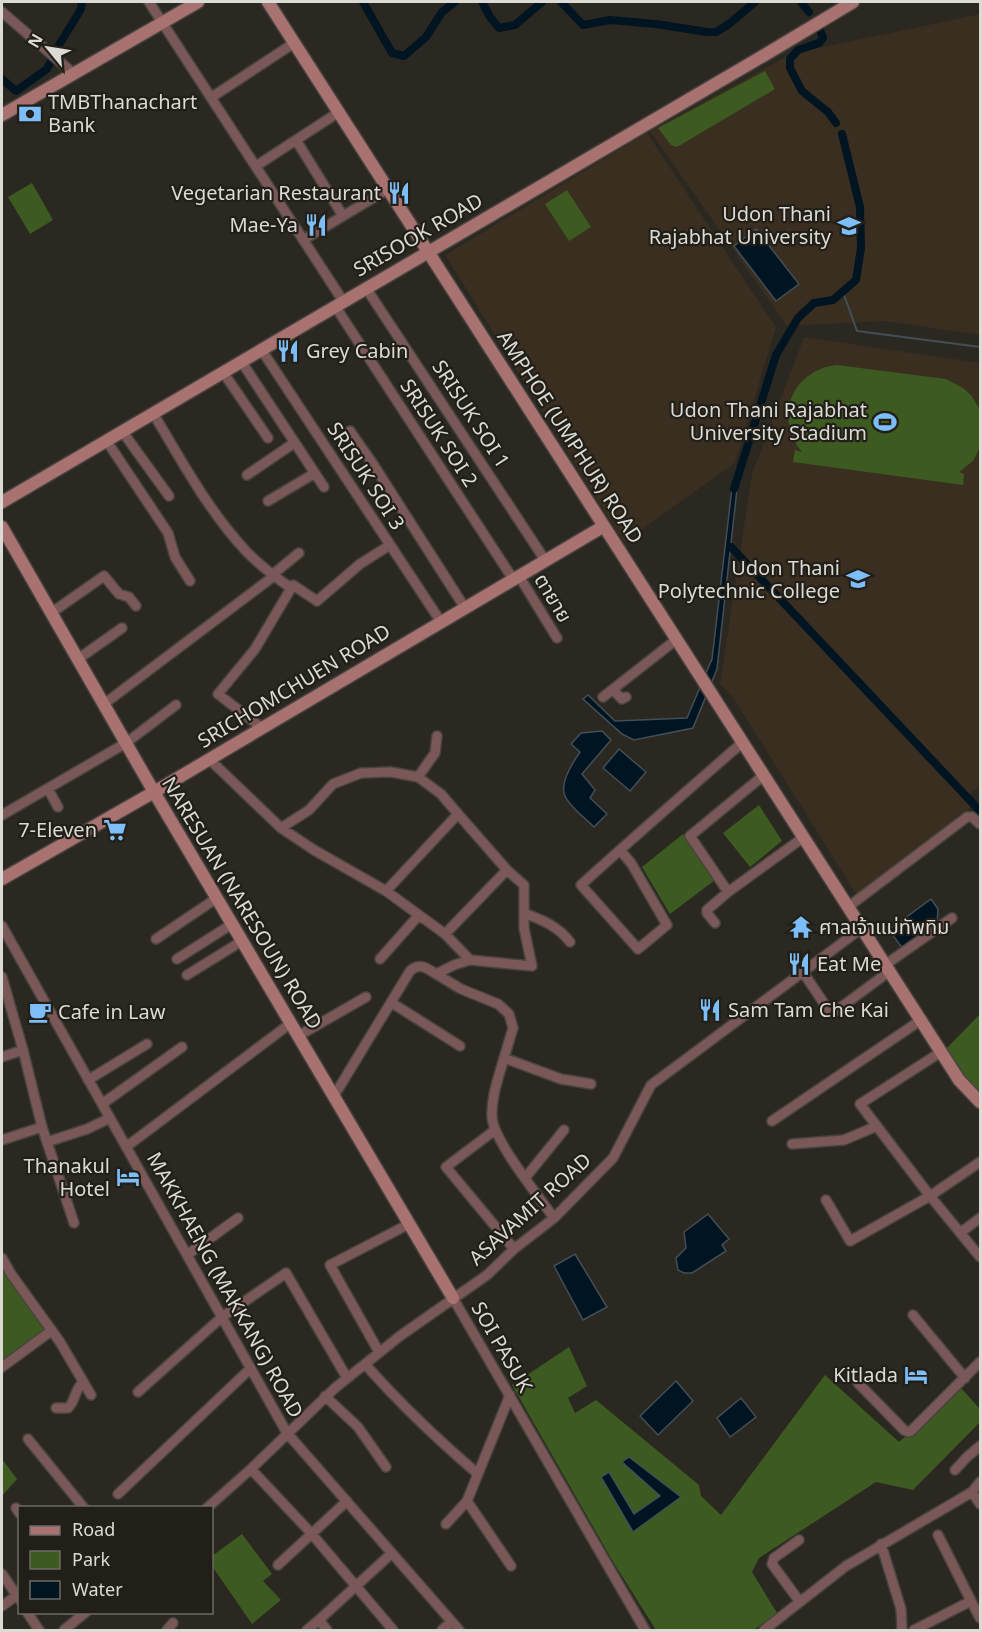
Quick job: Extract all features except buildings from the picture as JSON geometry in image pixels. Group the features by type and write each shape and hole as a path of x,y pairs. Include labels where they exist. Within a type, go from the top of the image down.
{"street":[{"name":"SRISUK SOI 2","path":"149,2 256,166 303,240 339,304 516,578"},
{"path":"2,115 198,2"},
{"name":"AMPHOE (UMPHUR) ROAD","path":"268,2 959,1080 981,1102"},
{"name":"SRISOOK ROAD","path":"2,502 853,2"},
{"path":"2,12 73,73"},
{"path":"212,97 294,43"},
{"path":"256,166 339,112"},
{"path":"296,140 343,216"},
{"path":"303,240 388,189"},
{"name":"SRISUK SOI 1","path":"366,288 545,560"},
{"name":"SRISUK SOI 3","path":"261,349 441,622"},
{"path":"240,362 324,487"},
{"path":"223,372 267,438"},
{"path":"153,413 212,508 245,550 273,576 291,588"},
{"path":"350,430 465,608"},
{"path":"122,431 169,496"},
{"path":"106,440 168,532 175,557 190,580"},
{"path":"247,475 294,443"},
{"path":"268,501 315,473"},
{"name":"SRICHOMCHUEN ROAD","path":"2,879 154,792 604,526"},
{"name":"NARESUAN (NARESOUN) ROAD","path":"2,527 154,792 453,1298"},
{"path":"262,728 219,694 255,649 293,585 317,601 360,564 390,544"},
{"path":"104,704 273,576 299,553"},
{"path":"51,613 104,576 119,594 129,597 136,606"},
{"name":"ตายาย","path":"516,578 557,638"},
{"path":"78,659 122,628"},
{"path":"603,698 677,639"},
{"path":"613,690 619,698 626,697"},
{"path":"2,815 126,743 176,705"},
{"path":"418,777 435,753 437,736"},
{"path":"620,850 631,863 667,925 638,949 581,885 620,850 743,742"},
{"path":"209,759 281,828 314,850 386,891 445,934 470,960"},
{"path":"281,828 309,810 333,784 361,773 391,772 418,777 441,794 507,870 524,885 524,928 532,966 470,960 436,974"},
{"path":"728,892 690,837 764,774"},
{"path":"48,789 58,807"},
{"path":"386,891 458,814"},
{"path":"848,907 967,817 972,817 981,824"},
{"path":"715,923 707,910 804,837"},
{"path":"445,934 507,870"},
{"path":"156,939 217,898"},
{"path":"524,913 555,927 570,942"},
{"path":"380,959 419,915"},
{"path":"803,972 829,1011 833,1013 952,918"},
{"path":"177,959 232,924"},
{"name":"MAKKHAENG (MAKKANG) ROAD","path":"2,926 287,1433 459,1630"},
{"name":"ASAVAMIT ROAD","path":"209,1506 251,1469 325,1396 379,1352 487,1275 514,1249 554,1218 613,1158 651,1085 862,928"},
{"path":"187,975 242,941"},
{"path":"334,1096 414,967 422,966 460,989 498,1004 509,1014 513,1028 495,1089 492,1117 495,1130 525,1178 554,1218"},
{"path":"2,977 42,1127 74,1222"},
{"path":"298,1036 366,997"},
{"path":"392,1003 459,1046"},
{"path":"772,1121 921,1020"},
{"path":"126,1147 291,1023"},
{"path":"88,1080 147,1044"},
{"path":"102,1104 182,1047"},
{"path":"2,1057 23,1050"},
{"path":"941,1052 860,1104 930,1196 981,1257"},
{"path":"504,1058 561,1079 591,1084"},
{"path":"47,1142 87,1129 110,1118"},
{"path":"792,1144 844,1140 877,1126"},
{"path":"2,1140 42,1127"},
{"path":"495,1130 446,1167 514,1249"},
{"path":"525,1178 564,1130"},
{"path":"826,1200 850,1241 930,1196 981,1162"},
{"path":"187,1255 238,1218"},
{"path":"960,1233 981,1218"},
{"path":"379,1352 330,1265 409,1224"},
{"path":"2,1258 91,1395"},
{"path":"138,1392 222,1317 286,1273 347,1378"},
{"name":"SOI PASUK","path":"453,1298 645,1630"},
{"path":"914,1315 965,1378"},
{"path":"2,1367 51,1331"},
{"path":"858,1383 908,1432 981,1362"},
{"path":"365,1364 432,1435 478,1474"},
{"path":"118,1494 251,1368"},
{"path":"56,1408 68,1408 74,1400 78,1387 83,1383"},
{"path":"446,1524 467,1501 510,1395"},
{"path":"325,1396 357,1427 386,1467"},
{"path":"28,1439 82,1506"},
{"path":"955,1470 981,1446"},
{"path":"251,1469 311,1533 393,1630"},
{"path":"764,1630 846,1566 972,1491 981,1482"},
{"path":"972,1491 981,1504"},
{"path":"278,1565 347,1501"},
{"path":"467,1501 511,1566"},
{"path":"938,1535 981,1618"},
{"path":"799,1540 774,1558 772,1564 800,1602"},
{"path":"881,1544 901,1609 902,1630"},
{"path":"307,1630 392,1553"},
{"path":"2,1574 18,1596 2,1606"},
{"path":"914,1630 971,1601"},
{"path":"28,1614 39,1630"},
{"path":"64,1630 84,1614"},
{"path":"319,1620 327,1630"},
{"path":"442,1630 451,1622"}],"shaded area":[{"name":"Udon Thani Rajabhat University","path":"980,14 980,335 884,321 787,326 650,131 791,54"},
{"path":"647,133 776,327 735,463 624,542 445,255"},
{"name":"Udon Thani Polytechnic College","path":"804,337 980,363 980,786 969,795 975,804 859,899 733,697 720,684 752,474"}],"green space":[{"path":"765,71 775,89 677,147 671,145 658,128"},
{"path":"32,183 53,220 30,234 8,197"},
{"path":"567,190 591,227 569,241 545,204"},
{"path":"837,365 946,379 971,395 980,410 980,447 973,461 959,472 964,474 963,485 793,462 795,450 802,452 793,438 789,424 788,410 792,397 808,376 821,369"},
{"path":"759,805 782,841 750,867 723,833"},
{"path":"683,834 715,880 670,914 642,867"},
{"path":"980,1014 980,1096 961,1076 946,1049"},
{"path":"2,1269 47,1330 2,1362"},
{"path":"569,1347 587,1386 568,1398 575,1413 596,1400 699,1485 701,1496 721,1515 825,1375 899,1442 961,1388 980,1409 980,1422 913,1490 876,1482 759,1558 752,1572 777,1613 754,1630 656,1630 615,1565 512,1385"},
{"path":"2,1459 17,1479 2,1496"},
{"path":"242,1534 272,1574 263,1581 281,1600 252,1624 213,1567 213,1555"}],"water":[{"path":"756,229 799,284 776,301 734,246"},
{"path":"732,488 737,489 717,669 693,728 634,740 622,734 583,699 588,695 615,721 687,718 712,659"},
{"path":"602,731 611,740 582,774 595,790 590,798 607,814 594,827 567,800 564,785 580,752 571,744 581,733"},
{"path":"619,749 646,772 630,791 603,768"},
{"path":"931,899 938,909 937,923 903,949 889,930"},
{"path":"708,1214 729,1239 722,1245 726,1251 692,1273 684,1273 678,1270 676,1258 686,1248 684,1232"},
{"path":"575,1254 607,1307 583,1320 554,1266"},
{"path":"676,1381 693,1401 658,1435 640,1416"},
{"path":"741,1398 756,1417 730,1437 717,1418"},
{"path":"629,1457 681,1497 633,1532 601,1477 609,1472 634,1514 660,1496 622,1462"}],"waterway":[{"path":"56,50 81,9 82,2"},
{"path":"363,2 392,53 404,56 426,37 442,12 455,2"},
{"path":"482,2 499,28 515,25 542,2"},
{"path":"561,2 583,25 610,20 707,32 716,32 729,24 755,2"},
{"path":"801,2 809,12"},
{"path":"820,30 823,38 819,43 798,50 790,59 790,68 802,91 828,112 836,123"},
{"path":"2,79 16,91 47,69 51,61"},
{"path":"734,489 776,355 798,318 814,303 833,300 856,280 861,248 860,207 842,134"},
{"path":"843,292 857,331 980,347"},
{"path":"731,547 980,811"}],"place":[{"name":"TMBThanachart Bank","path":"30,114"},
{"name":"Vegetarian Restaurant","path":"399,193"},
{"name":"Mae-Ya","path":"316,225"},
{"name":"Udon Thani Rajabhat University","path":"849,226"},
{"name":"Grey Cabin","path":"288,351"},
{"name":"Udon Thani Rajabhat University Stadium","path":"885,422"},
{"name":"Udon Thani Polytechnic College","path":"858,579"},
{"name":"7-Eleven","path":"115,830"},
{"name":"ศาลเจ้าแม่ทัพทิม","path":"801,927"},
{"name":"Eat Me","path":"799,964"},
{"name":"Sam Tam Che Kai","path":"710,1010"},
{"name":"Cafe in Law","path":"40,1012"},
{"name":"Thanakul Hotel","path":"128,1177"},
{"name":"Kitlada","path":"916,1375"}]}
